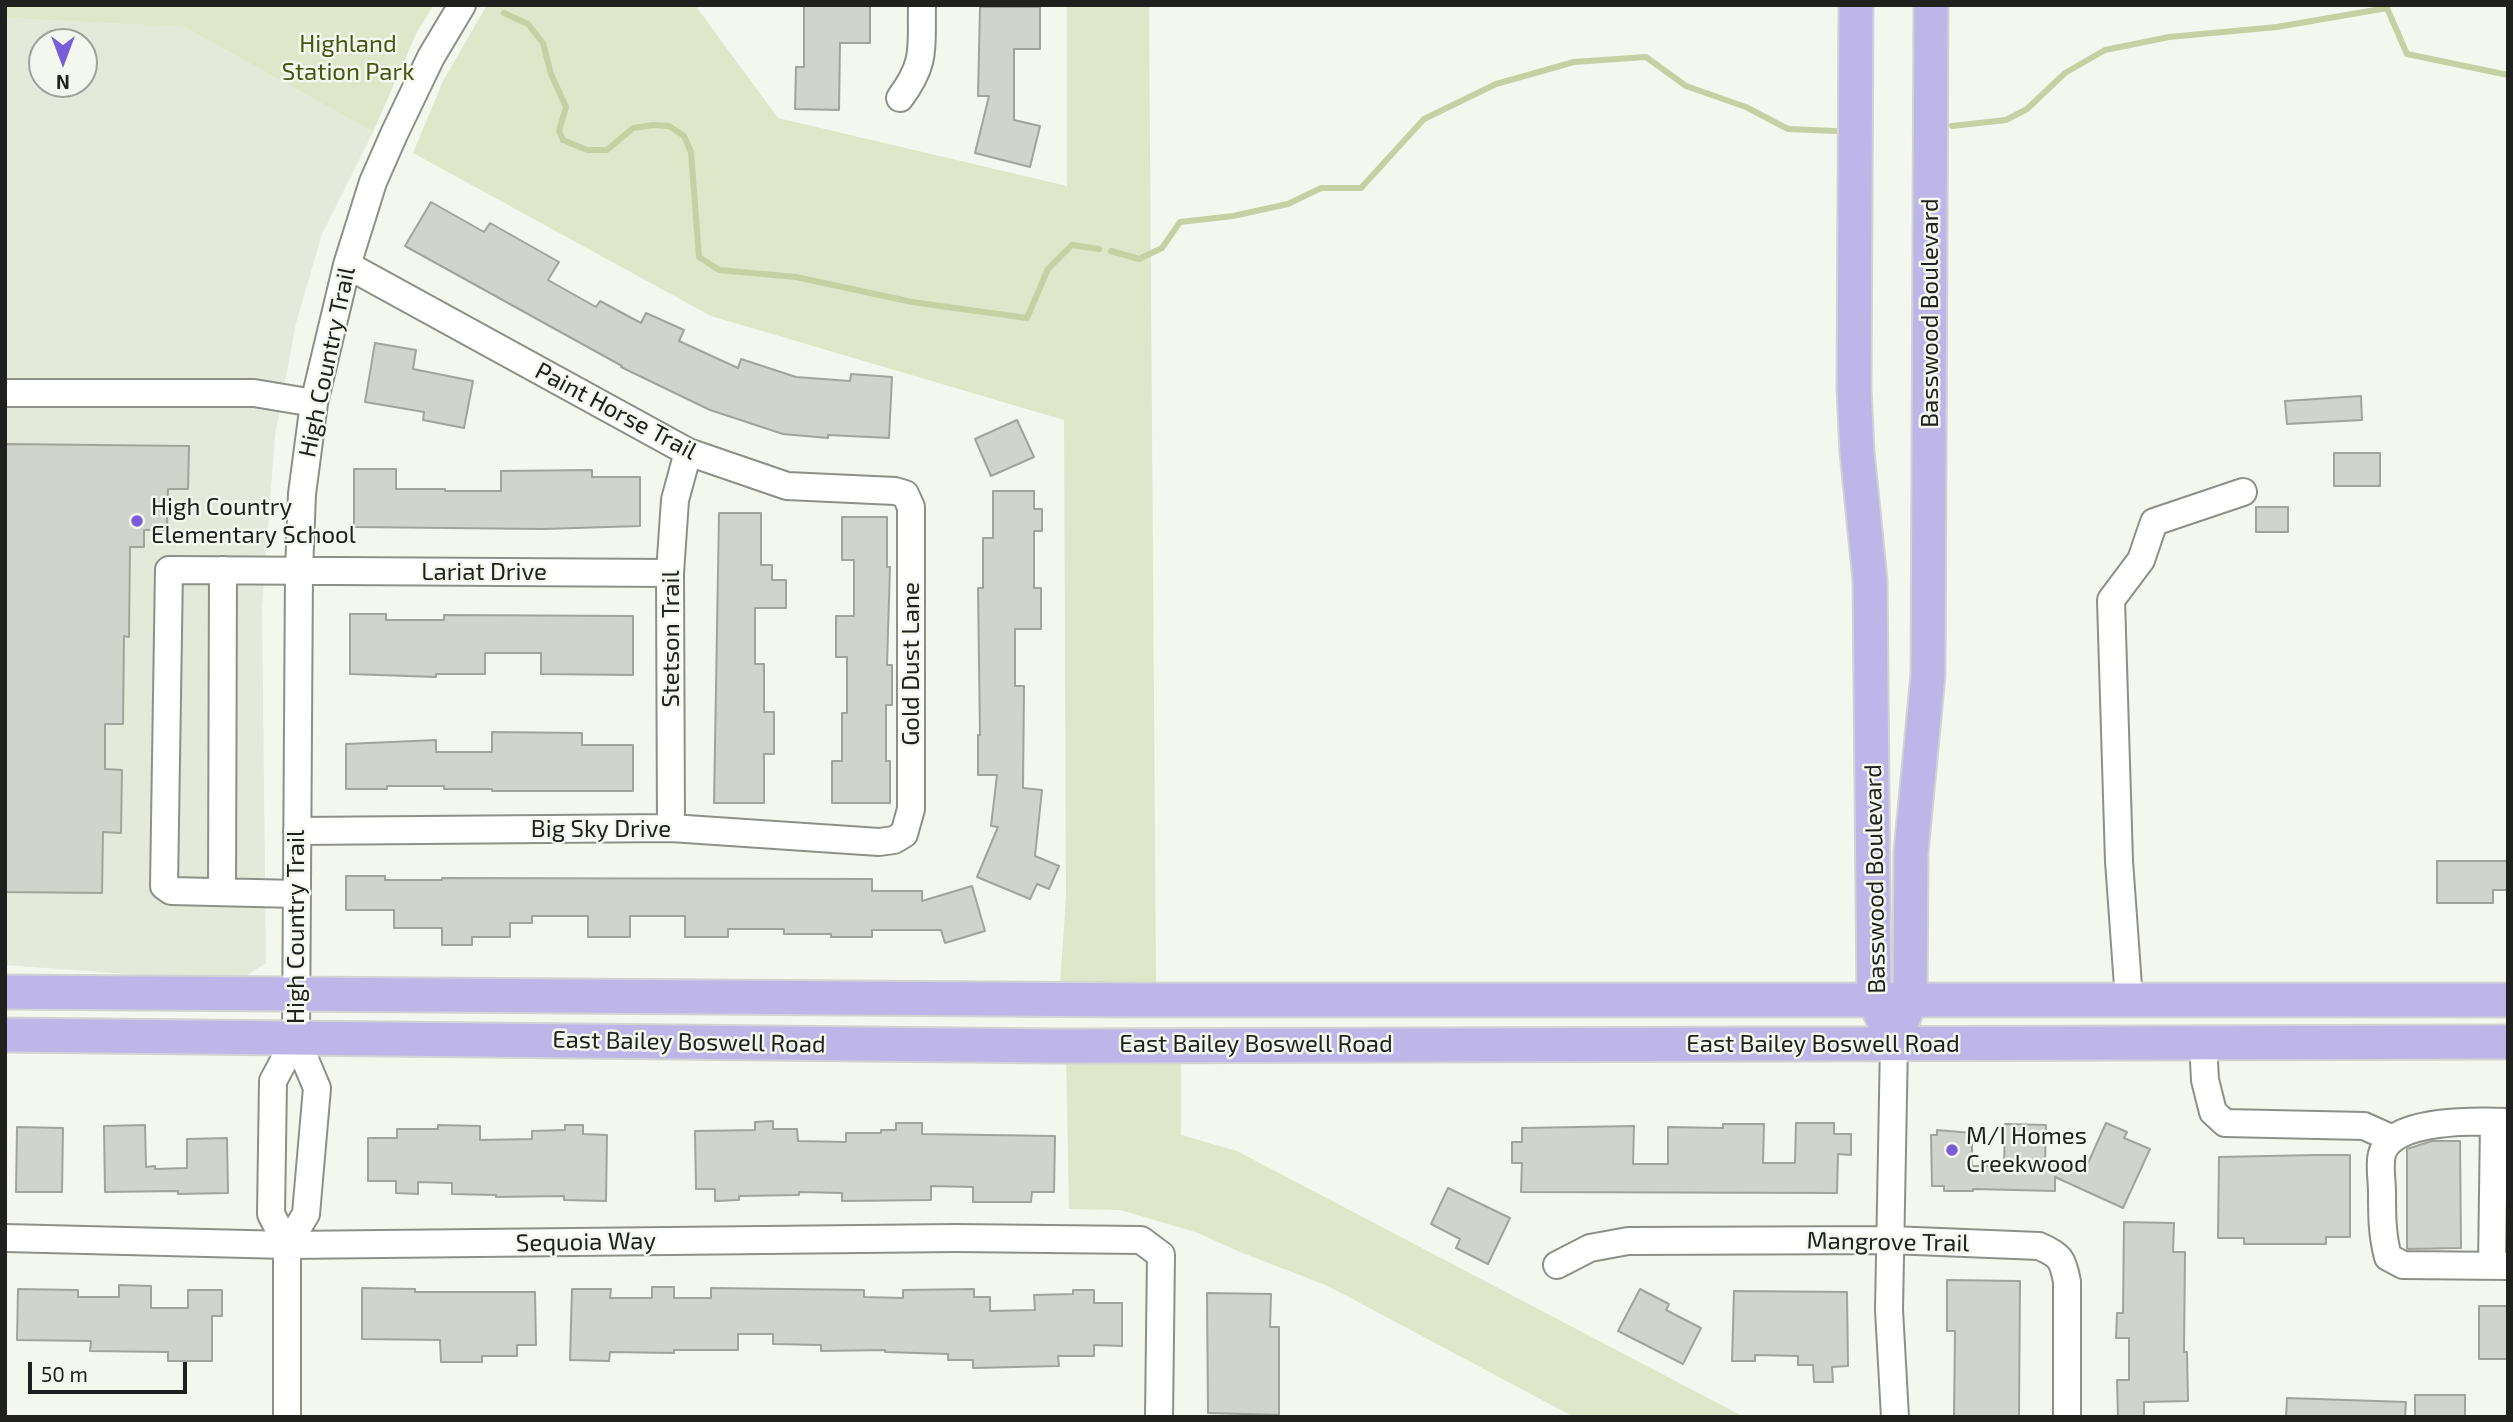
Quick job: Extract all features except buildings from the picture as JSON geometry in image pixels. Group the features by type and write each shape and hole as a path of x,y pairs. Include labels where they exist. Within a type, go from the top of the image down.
{"main road":[{"name":"Basswood Boulevard","path":"1856,5 1854,389 1870,594 1874,999 1894,1043"},
{"name":"Basswood Boulevard","path":"1894,1043 1910,1000 1911,852 1928,675 1931,5"},
{"name":"East Bailey Boswell Road","path":"5,992 1134,1000 2508,1000"},
{"path":"2203,1043 2205,1000"},
{"name":"East Bailey Boswell Road","path":"5,1035 1042,1045 2508,1042"}],"street":[{"name":"High Country Trail","path":"296,1038 299,571 302,494 314,403 347,265 373,182 431,57 462,5"},
{"path":"900,98 912,82 921,61 922,5"},
{"name":"Paint Horse Trail","path":"347,265 688,452 788,486 895,491 905,494"},
{"path":"5,393 254,393 314,403"},
{"name":"Stetson Trail","path":"671,828 670,573 675,500 688,452"},
{"path":"2129,1000 2119,861 2111,600 2141,560 2154,522 2243,492"},
{"name":"Gold Dust Lane","path":"904,834 911,809 911,507 905,494"},
{"name":"Lariat Drive","path":"222,892 171,891 164,886 167,572 172,569 670,573"},
{"path":"223,570 222,892 296,894"},
{"name":"Big Sky Drive","path":"296,831 671,828 879,842 894,840 904,834"},
{"path":"287,1417 287,1245 271,1214 273,1081 296,1038"},
{"path":"287,1245 306,1214 317,1088 296,1038"},
{"path":"1894,1043 1889,1310 1895,1417"},
{"path":"2203,1043 2205,1080 2213,1112 2225,1123 2364,1126 2393,1139"},
{"path":"2471,1121 2501,1122 2500,1266 2403,1265 2388,1257 2382,1234 2382,1152 2393,1139 2416,1128 2471,1121"},
{"name":"Sequoia Way","path":"5,1238 287,1245 955,1238 1141,1240 1161,1255 1159,1417"},
{"name":"Mangrove Trail","path":"1557,1265 1590,1248 1628,1241 1891,1240 2039,1246 2057,1254 2064,1266 2067,1282 2067,1417"}],"shaded area":[{"name":"High Country Elementary School","path":"5,18 184,27 373,132 322,234 296,323 275,435 262,608 266,963 237,982 5,965"}],"green space":[{"name":"Highland Station Park","path":"5,5 434,5 417,32 373,132 184,27 5,18"},
{"path":"487,5 695,5 778,118 1067,186 1067,5 1149,5 1156,982 1060,985 1066,897 1064,420 711,316 413,153 443,81"},
{"path":"1066,1053 1181,1056 1181,1135 1237,1151 1744,1417 1574,1417 1328,1286 1198,1233 1121,1210 1069,1209"}],"waterway":[{"path":"1952,126 2006,120 2027,109 2065,73 2105,50 2169,37 2277,27 2387,8 2407,54 2508,75"},
{"path":"504,13 528,24 543,43 551,74 566,107 559,131 563,140 587,150 607,150 633,128 653,125 669,126 684,136 691,152 699,257 719,270 796,277 912,302 1027,318 1048,269 1072,245 1099,249"},
{"path":"1111,251 1139,259 1162,248 1180,222 1233,216 1288,204 1321,188 1361,188 1424,119 1496,84 1574,62 1646,57 1686,86 1746,107 1788,129 1835,131"}],"place":[{"name":"High Country Elementary School","path":"137,521"},
{"name":"M/I Homes Creekwood","path":"1952,1150"}]}
